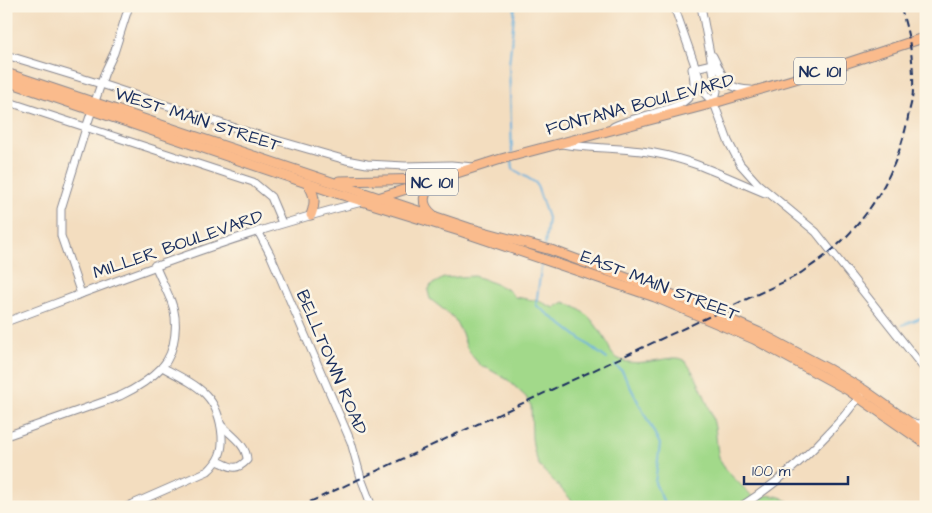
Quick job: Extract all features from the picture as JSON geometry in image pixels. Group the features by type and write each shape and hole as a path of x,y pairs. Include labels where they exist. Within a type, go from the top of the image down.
{"main road":[{"name":"FONTANA BOULEVARD","path":"363,202 518,154 606,132 829,69 926,37"},
{"name":"WEST MAIN STREET","path":"6,73 363,202"},
{"name":"WEST MAIN STREET","path":"6,81 94,106 332,181 379,198"},
{"path":"332,181 442,179"},
{"path":"434,216 424,206 424,198 428,189 442,179"},
{"path":"307,183 313,190 315,199 311,215"},
{"name":"EAST MAIN STREET","path":"379,198 470,228 546,248 717,313 783,344 862,395 926,444"},
{"name":"EAST MAIN STREET","path":"363,202 388,208 655,297 754,339 862,395 909,421 926,434"}],"street":[{"path":"81,294 61,236 60,218 64,196 86,128 130,6"},
{"path":"674,6 705,94 714,102 731,148 740,164 749,176 816,232 926,371"},
{"path":"701,6 711,51 717,91 714,102"},
{"path":"711,51 726,83 738,90 754,90"},
{"path":"606,132 623,122 675,107 690,96 695,83 690,54"},
{"path":"6,55 325,155 386,165 478,167"},
{"path":"695,68 712,64"},
{"path":"6,101 253,182 271,197 282,223"},
{"path":"558,144 576,147 631,150 677,158 718,172 775,198"},
{"name":"MILLER BOULEVARD","path":"6,322 155,265 282,223 363,202"},
{"name":"BELLTOWN ROAD","path":"258,231 270,254 351,442 361,478 372,507"},
{"path":"6,436 134,389 162,367 171,350 175,321 171,301 155,265"},
{"path":"126,507 208,471 218,461 221,454 221,425 216,409 207,396 190,382 162,367"},
{"path":"740,507 802,461 848,413 862,395"},
{"path":"909,421 916,424 926,423"},
{"path":"218,461 236,468 247,460 247,453 244,447 221,425"}],"green space":[{"path":"474,276 507,289 515,297 539,301 554,308 564,302 579,309 596,326 613,355 621,360 642,362 680,358 685,361 698,382 712,416 722,464 753,497 780,497 794,507 578,507 539,465 532,438 531,406 526,397 508,380 482,367 466,346 462,333 453,317 430,299 428,291 431,285 444,278"}],"waterway":[{"path":"512,153 509,65 515,6"},
{"path":"512,160 513,169 536,183 548,218 545,245"},
{"path":"542,262 536,305 607,359"},
{"path":"902,325 926,316"},
{"path":"615,365 622,371 660,444 655,483 666,507"}],"railway":[{"path":"299,507 790,279 825,256 860,222 874,202 886,181 904,136 913,92 913,68 906,26 900,6"}]}
